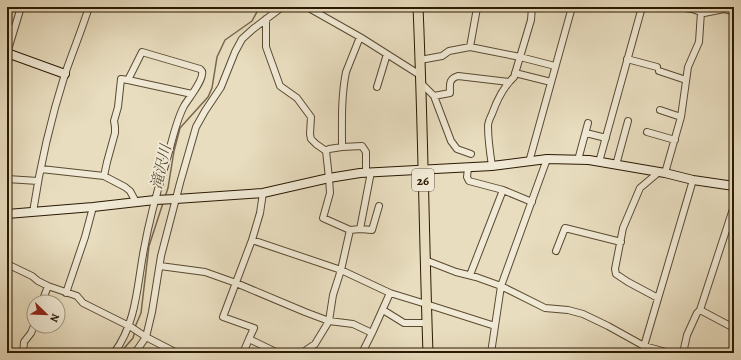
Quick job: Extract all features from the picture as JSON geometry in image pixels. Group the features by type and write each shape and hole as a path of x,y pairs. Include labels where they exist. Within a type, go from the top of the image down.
{"main road":[{"name":"26","path":"418,7 424,260 428,353"}],"street":[{"path":"21,7 7,53 65,74"},
{"path":"33,212 41,168 65,74 89,7"},
{"path":"135,353 146,337 151,319 161,256 196,127 204,110 221,87 235,52 242,39 282,7"},
{"path":"307,7 420,75"},
{"path":"470,47 476,7"},
{"path":"492,166 488,137 488,124 503,90 514,77 531,20 532,7"},
{"path":"529,162 572,7"},
{"path":"599,162 642,7"},
{"path":"678,7 704,13 724,9 734,12"},
{"path":"658,298 616,274 615,269 624,228 640,188 662,173 675,140 681,117 688,67 699,42 701,12"},
{"path":"266,19 266,47 280,86 297,98 311,117 311,139 326,151 330,193 323,218 350,230 372,230 379,206"},
{"path":"342,147 342,102 344,78 360,38"},
{"path":"420,60 442,56 449,51 470,47 555,66"},
{"path":"114,353 130,327 154,200 168,157 177,122 184,106 201,79 202,70 142,52 128,80"},
{"path":"377,88 387,54"},
{"path":"627,59 686,80"},
{"path":"515,73 551,82"},
{"path":"434,96 450,93 450,81 454,77 458,76 509,82"},
{"path":"104,176 115,133 114,121 118,107 121,79 192,94"},
{"path":"420,84 434,96 451,141 457,149 471,154"},
{"path":"660,110 681,117"},
{"path":"616,165 628,121"},
{"path":"578,160 588,123"},
{"path":"647,132 675,140"},
{"path":"586,133 606,138"},
{"path":"326,151 329,149 342,147 362,146 366,152 368,172 360,229"},
{"path":"491,353 501,286 547,159"},
{"path":"7,214 154,200 263,192 329,178 368,172 468,168 547,159 589,160 693,180 734,186"},
{"path":"41,168 104,176 130,191 136,202"},
{"path":"468,168 467,177 469,181 503,190 532,202"},
{"path":"7,179 38,181"},
{"path":"643,350 693,180"},
{"path":"470,275 503,190"},
{"path":"243,353 254,328 223,317 252,240 260,213 263,192"},
{"path":"682,353 687,335 697,313 700,310 734,206"},
{"path":"66,293 85,237 93,207"},
{"path":"556,251 565,228 620,242"},
{"path":"302,353 315,344 329,321 333,295 341,270 350,230"},
{"path":"252,240 341,270 390,293 495,326"},
{"path":"424,260 501,286 545,308 568,310 583,314 608,326 643,350 670,353"},
{"path":"7,264 48,286 77,296 83,303 177,353"},
{"path":"160,266 205,272 329,321 353,324 372,333"},
{"path":"45,294 48,286"},
{"path":"362,353 390,293"},
{"path":"383,310 404,323 427,323"},
{"path":"700,310 734,328"},
{"path":"23,353 24,342 30,334"},
{"path":"249,339 278,353"}],"waterway":[{"name":"滝沢川","path":"165,197 180,128 208,97 212,88 217,57 225,40 252,21 261,7"},
{"name":"滝沢川","path":"135,327 141,313 149,246 163,203"},
{"name":"滝沢川","path":"120,353 133,338 135,331"}]}
